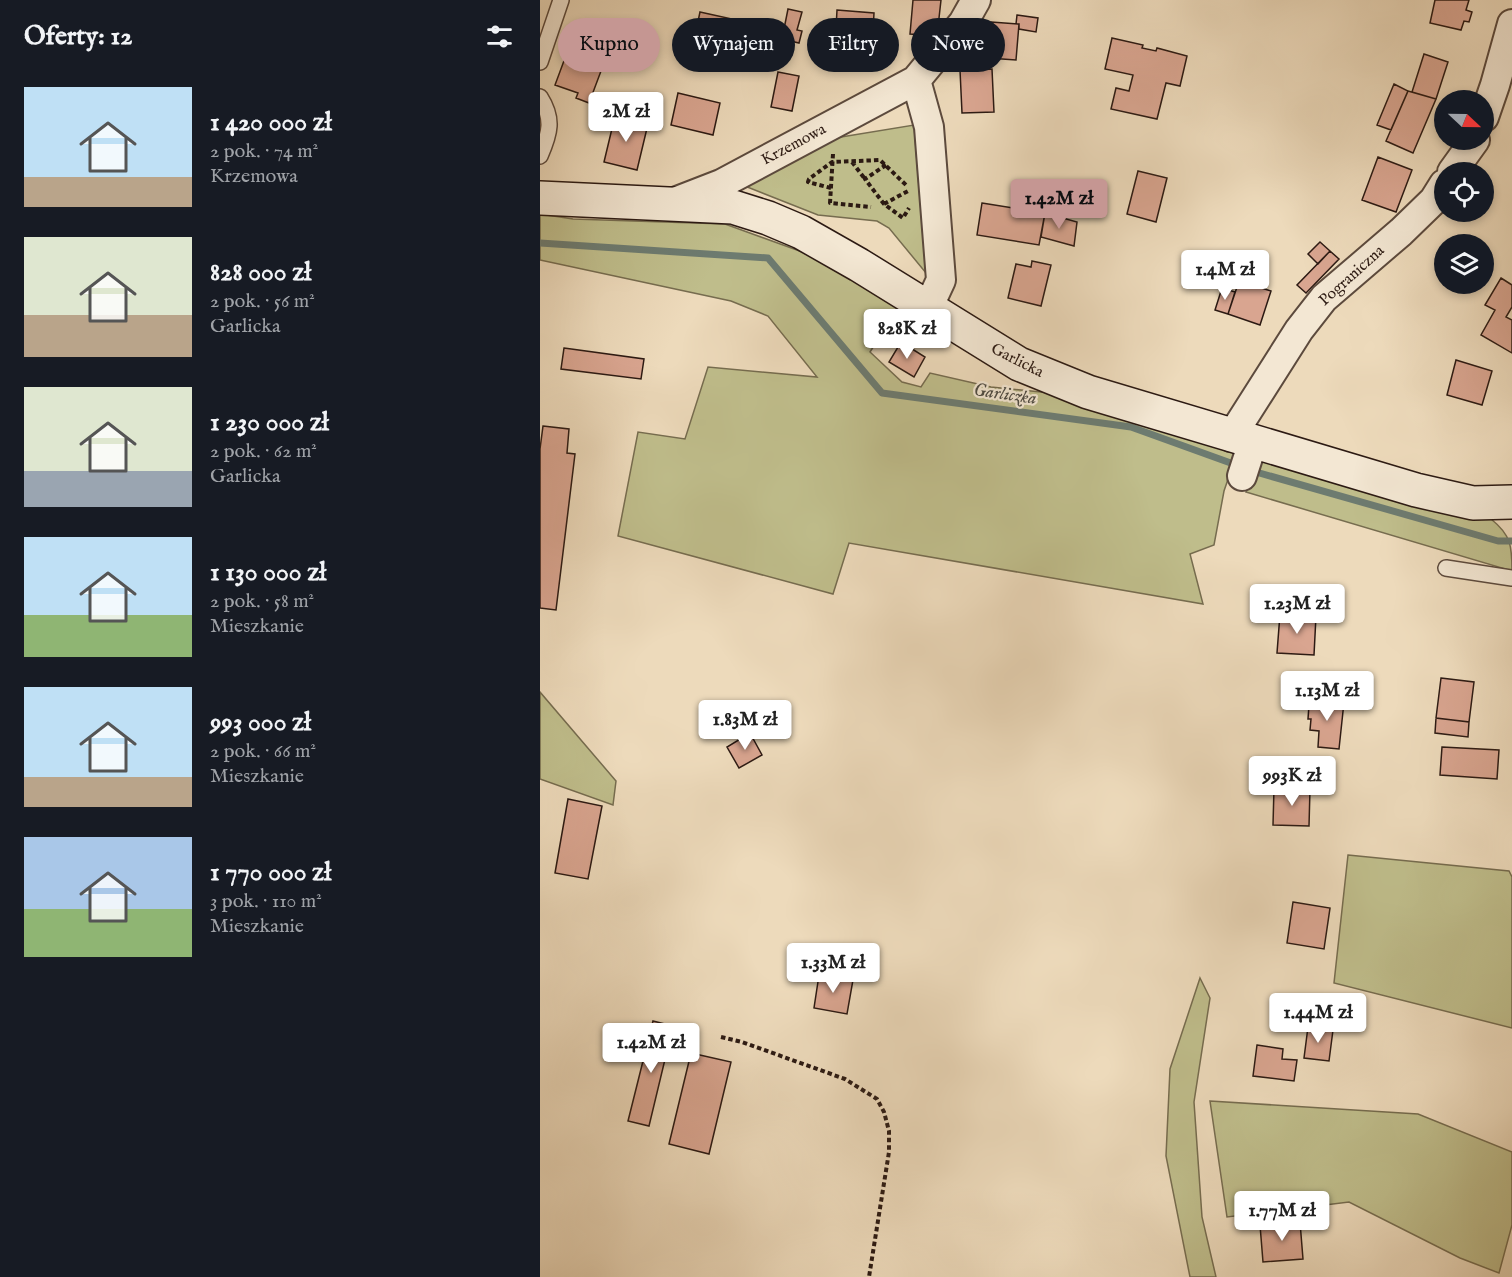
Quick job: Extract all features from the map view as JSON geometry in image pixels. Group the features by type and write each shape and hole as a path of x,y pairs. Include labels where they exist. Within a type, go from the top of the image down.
{"street":[{"name":"Krzemowa","path":"670,204 721,183 916,80 963,23 976,0"},
{"path":"1494,90 1512,24"},
{"path":"916,80 929,127 941,280 928,308"},
{"name":"Garlicka","path":"540,198 733,207 768,218 815,240 1000,353 1045,375 1244,452 1473,503 1512,502"},
{"name":"Pograniczna","path":"1244,452 1299,330 1324,298 1401,232 1434,200"}],"lane":[{"path":"540,62 561,0"},
{"path":"540,97 551,120 549,134 540,156"},
{"path":"1446,568 1512,578"}],"path":[{"path":"834,123 830,203 871,207"},
{"path":"831,188 808,182 808,179 832,162 880,160 903,180 911,196"},
{"path":"851,162 884,204 903,218 913,202"},
{"path":"865,179 886,165"},
{"path":"884,204 909,190"},
{"path":"721,1037 742,1042 845,1079 877,1099 884,1112 889,1131 889,1152 869,1277"}],"shaded area":[{"path":"914,125 926,273 889,228 877,221 818,215 737,183 829,139"},
{"path":"540,214 573,219 725,224 819,258 899,307 870,352 902,382 921,387 930,373 991,387 1051,393 1238,450 1224,491 1214,545 1190,554 1203,604 849,543 833,594 618,536 638,432 685,439 708,367 817,377 768,316 731,301 540,260"},
{"path":"1260,459 1491,519 1503,530 1509,542 1512,571 1246,492"},
{"path":"540,692 616,781 613,805 540,779"},
{"path":"1348,855 1509,871 1512,877 1512,1028 1334,983"},
{"path":"1200,978 1210,998 1194,1102 1202,1217 1216,1277 1190,1277 1166,1156 1170,1069"},
{"path":"1210,1101 1418,1114 1512,1152 1512,1225 1499,1273 1460,1258 1349,1202 1227,1217"}],"building":[{"path":"913,0 941,0 939,18 911,18"},
{"path":"1435,0 1469,0 1466,10 1472,12 1469,22 1464,21 1461,30 1430,23"},
{"path":"788,9 802,12 797,30 802,31 799,43 795,42 795,18 786,18"},
{"path":"837,10 874,13 874,18 837,18"},
{"path":"700,12 727,18 699,18"},
{"path":"1017,15 1038,18 1036,32 1019,29 1019,24 1016,24"},
{"path":"1005,23 1019,24 1016,60 1005,59"},
{"path":"1112,38 1143,45 1142,48 1156,51 1157,48 1187,56 1180,86 1166,83 1157,119 1111,109 1116,88 1129,91 1133,75 1105,69"},
{"path":"1424,54 1448,62 1439,90 1434,90 1434,98 1412,92"},
{"path":"560,72 601,72 589,103 576,98 578,93 555,85"},
{"path":"778,72 799,76 792,111 771,107"},
{"path":"960,72 992,72 994,112 962,113"},
{"path":"1394,84 1408,91 1391,130 1377,125"},
{"path":"1408,91 1434,98 1434,104 1413,153 1386,141"},
{"path":"678,93 720,103 713,135 671,125"},
{"path":"632,107 651,112 648,124 629,120"},
{"path":"615,116 648,124 637,170 604,162"},
{"path":"1378,157 1412,170 1396,212 1362,200"},
{"path":"1138,171 1167,178 1156,222 1127,214"},
{"path":"982,203 1045,213 1039,245 977,235"},
{"path":"1045,213 1077,222 1074,246 1041,237"},
{"path":"1320,242 1330,251 1318,264 1308,254"},
{"path":"1330,251 1339,259 1306,293 1297,285"},
{"path":"1032,261 1051,265 1041,306 1008,298 1016,264 1031,267"},
{"path":"1501,278 1512,285 1512,307 1506,317 1512,320 1512,353 1481,335 1495,310 1485,305 1492,294 1494,294"},
{"path":"1239,281 1271,291 1260,325 1228,314"},
{"path":"1222,288 1235,292 1228,314 1215,310"},
{"path":"901,342 925,357 914,377 889,362"},
{"path":"564,348 644,359 641,379 561,369"},
{"path":"1456,360 1492,371 1482,405 1447,395"},
{"path":"543,426 569,429 567,453 575,454 556,610 540,608 540,449"},
{"path":"1280,614 1316,616 1314,655 1277,653"},
{"path":"1441,678 1474,682 1469,722 1436,718"},
{"path":"1313,699 1344,702 1339,749 1318,747 1319,731 1310,730 1311,719 1308,719 1309,705 1312,706"},
{"path":"1436,718 1469,722 1468,737 1435,733"},
{"path":"750,733 762,755 739,768 727,747"},
{"path":"1442,747 1499,750 1497,779 1440,775"},
{"path":"1274,788 1310,789 1309,826 1273,825"},
{"path":"568,799 602,806 588,879 555,873"},
{"path":"1293,902 1330,908 1324,949 1287,943"},
{"path":"819,975 853,980 847,1014 814,1008"},
{"path":"653,1021 673,1026 649,1126 628,1121"},
{"path":"1308,1027 1333,1030 1329,1061 1304,1058"},
{"path":"1257,1045 1283,1049 1282,1059 1297,1060 1294,1081 1253,1076"},
{"path":"691,1053 731,1062 709,1154 669,1144"},
{"path":"1300,1222 1303,1259 1263,1262 1260,1225"}],"waterway":[{"name":"Garliczka","path":"540,243 768,258 882,393 1131,427 1239,466"},
{"name":"Garliczka","path":"1249,470 1498,541 1512,541"}]}
